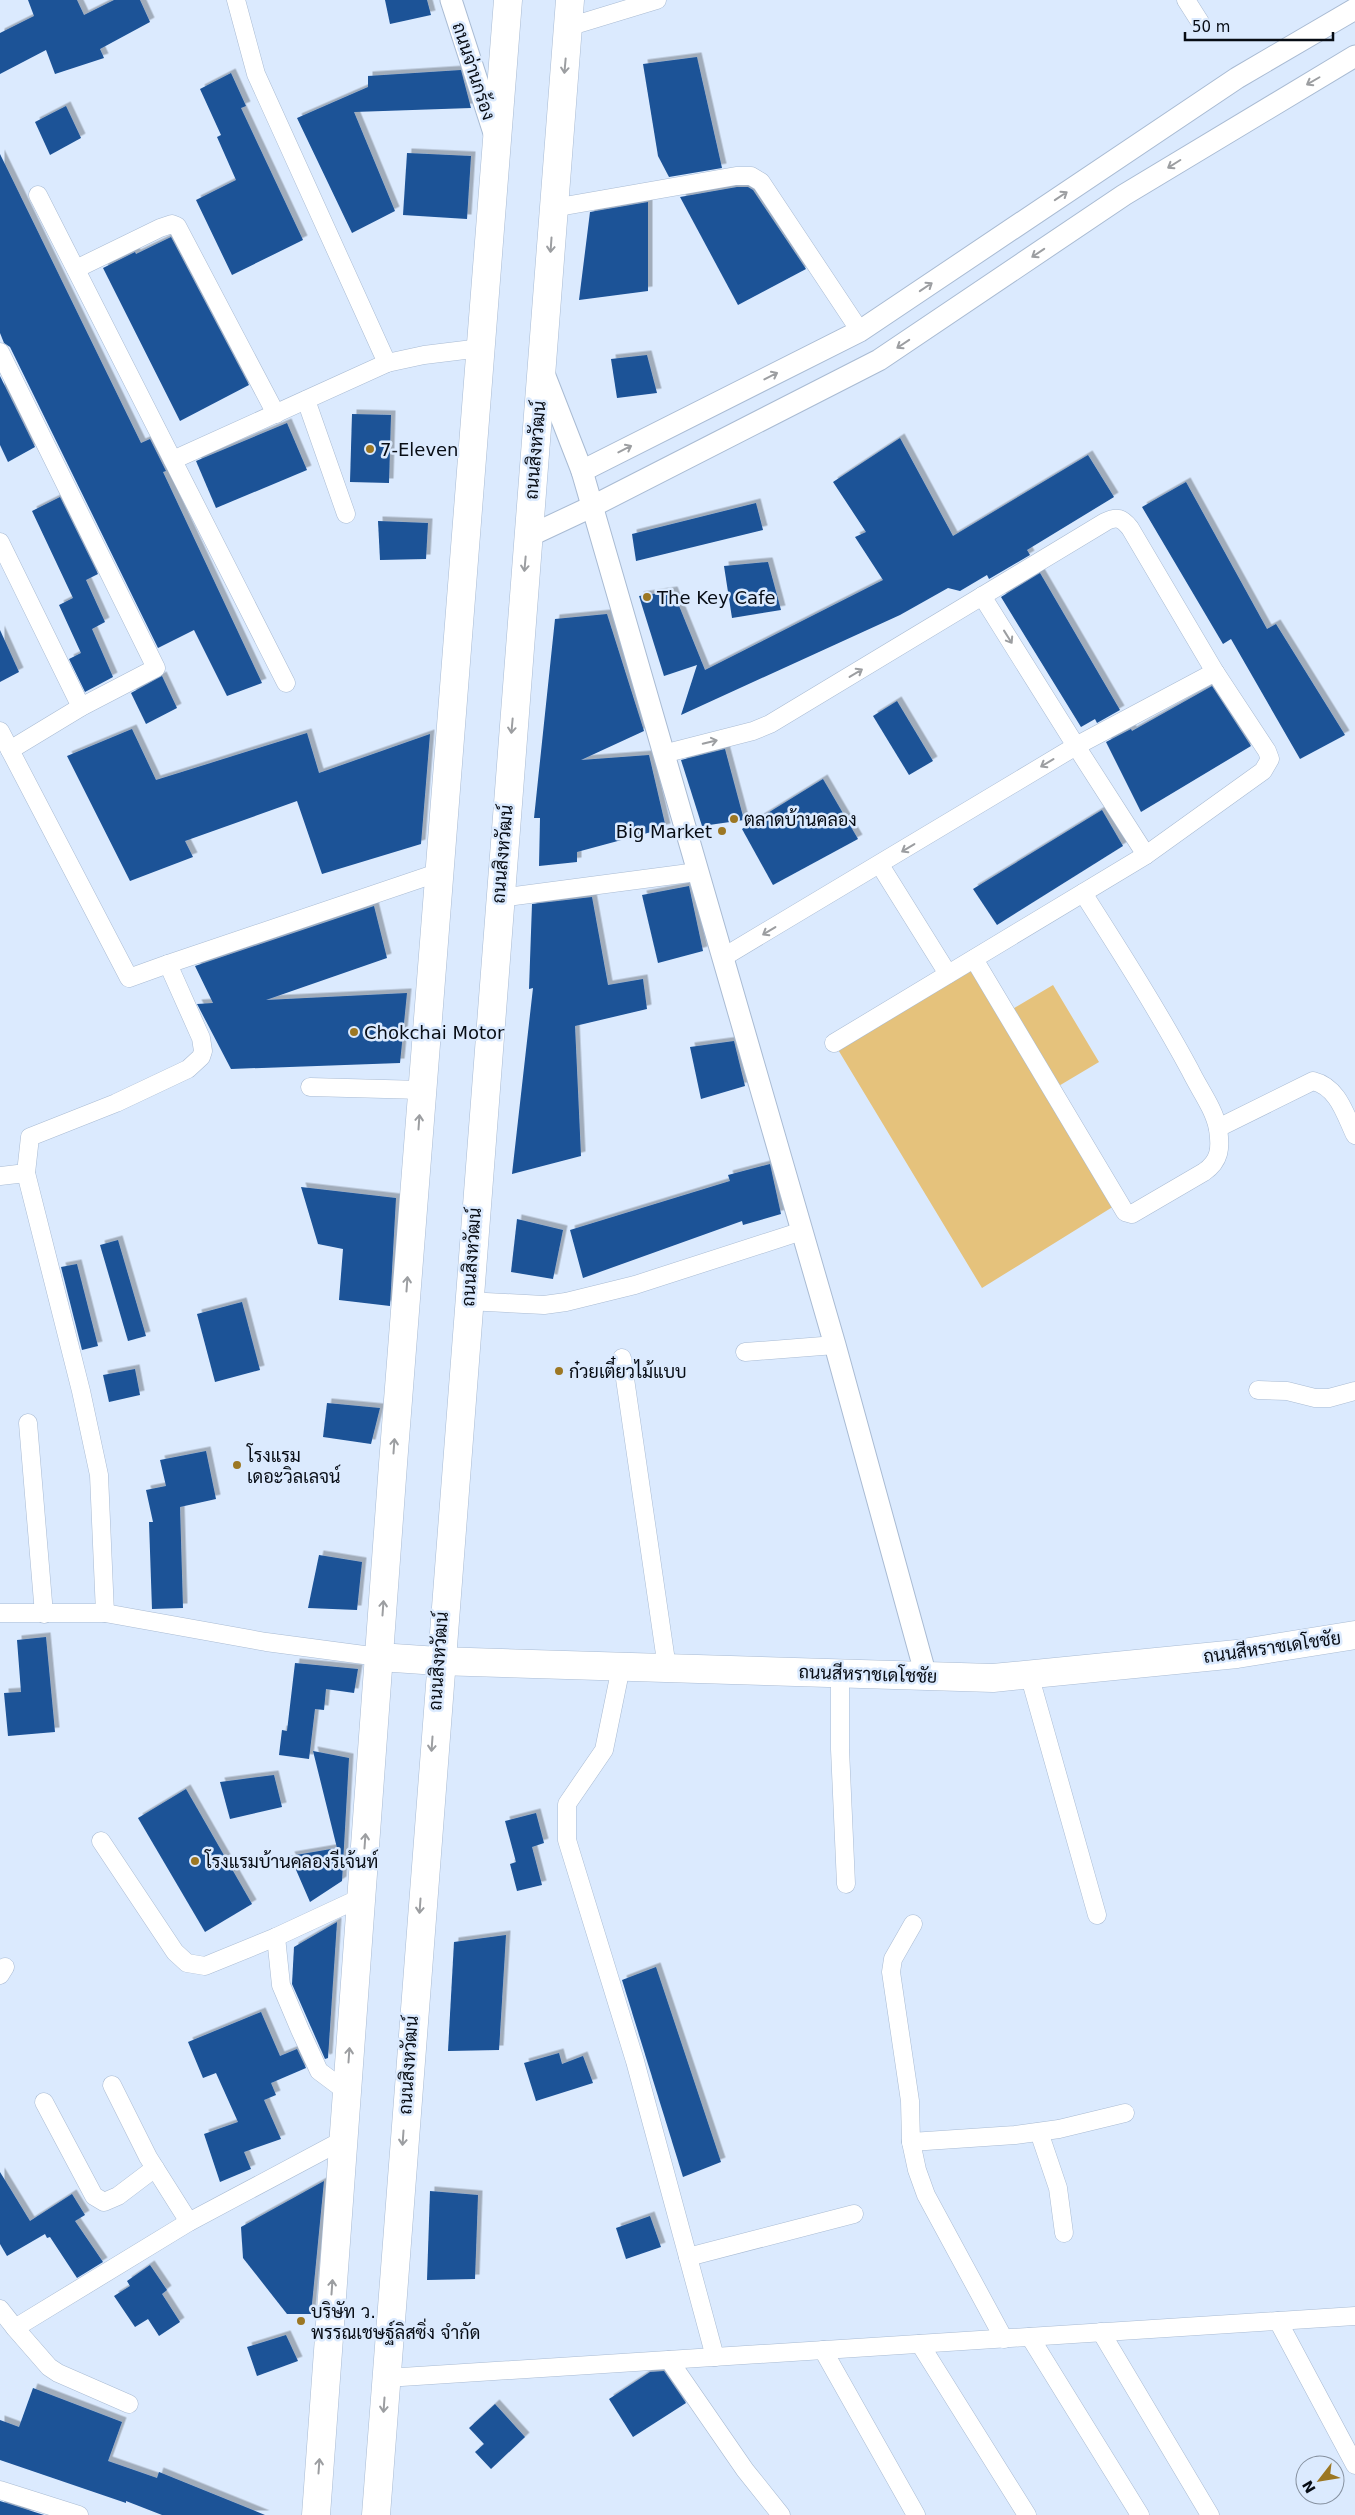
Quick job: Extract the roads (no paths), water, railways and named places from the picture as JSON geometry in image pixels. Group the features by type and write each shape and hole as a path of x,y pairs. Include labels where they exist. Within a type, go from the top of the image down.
{"main road":[{"path":"316,2515 360,1898 508,0"},
{"name":"ถนนสิงหวัฒน์","path":"376,2515 438,1661 527,537 543,371 570,0"},
{"name":"ถนนสีหราชเดโชชัย","path":"379,1657 438,1661 993,1678 1354,1641"}],"street":[{"path":"236,0 256,74 387,363"},
{"name":"ถนนจ่านกร้อง","path":"451,0 497,141"},
{"path":"568,27 657,0"},
{"path":"1191,2 1200,22"},
{"path":"582,471 860,331 1237,78 1355,9"},
{"path":"527,537 591,507 879,360 1124,195 1355,56"},
{"path":"554,208 736,176 756,178 860,331"},
{"path":"38,195 286,683"},
{"path":"76,269 164,226 172,224 177,226 276,414"},
{"path":"173,460 387,363 424,355 481,348"},
{"path":"0,352 156,668 81,707 10,750"},
{"path":"543,371 582,471 835,1345 926,1676"},
{"path":"306,400 346,514"},
{"path":"663,754 766,726 1114,518 1121,519 1130,528 1215,672 1267,751 1269,762 1263,771 1146,855 834,1043"},
{"path":"0,542 81,707"},
{"path":"982,596 1146,855"},
{"path":"722,958 1076,746 1215,672"},
{"path":"0,731 129,978 440,872"},
{"path":"880,865 948,974"},
{"path":"498,898 697,872"},
{"path":"974,959 1125,1212 1132,1214 1214,1165 1219,1149 1218,1128 1213,1113 1161,1018 1083,893"},
{"path":"106,1613 99,1475 81,1391 26,1173 30,1137 116,1103 188,1069 201,1057 203,1051 201,1038 168,964"},
{"path":"1218,1128 1313,1081 1324,1083 1335,1093 1355,1135"},
{"path":"310,1087 422,1090"},
{"path":"0,1176 26,1173"},
{"path":"467,1301 544,1305 566,1302 635,1285 802,1231"},
{"path":"744,1352 835,1345"},
{"path":"622,1358 667,1668"},
{"path":"1258,1390 1288,1391 1315,1398 1329,1398 1355,1391"},
{"path":"28,1423 44,1614"},
{"path":"0,1613 106,1613 266,1642 379,1657"},
{"path":"621,1667 604,1750 567,1804 567,1840 635,2061 715,2357"},
{"path":"840,1673 840,1749 846,1884"},
{"path":"1029,1674 1097,1915"},
{"path":"101,1841 175,1952 187,1963 205,1966 276,1937 360,1898"},
{"path":"914,1924 893,1959 891,1972 910,2101 911,2142 917,2170 926,2195 1004,2338"},
{"path":"276,1937 281,1985 300,2030 319,2071 346,2092"},
{"path":"112,2085 155,2168 189,2222"},
{"path":"44,2102 94,2196 104,2202 118,2196 155,2168"},
{"path":"911,2142 1039,2132 1125,2113"},
{"path":"1039,2132 1058,2188 1064,2233"},
{"path":"14,2328 189,2222 343,2140"},
{"path":"688,2257 854,2214"},
{"path":"0,2309 14,2328 49,2367 58,2374 129,2404"},
{"path":"386,2378 1355,2316"},
{"path":"1278,2321 1355,2465"},
{"path":"1101,2332 1210,2515"},
{"path":"1030,2337 1140,2515"},
{"path":"920,2344 1027,2515"},
{"path":"824,2350 916,2515"},
{"path":"669,2360 745,2470 781,2515"},
{"path":"0,2490 79,2515"}],"place":[{"name":"7-Eleven","path":"370,449"},
{"name":"The Key Cafe","path":"647,597"},
{"name":"ตลาดบ้านคลอง","path":"734,819"},
{"name":"Big Market","path":"722,831"},
{"name":"Chokchai Motor","path":"354,1032"},
{"name":"ก๋วยเตี๋ยวไม้แบบ","path":"559,1371"},
{"name":"โรงแรม เดอะวิลเลจน์","path":"237,1465"},
{"name":"โรงแรมบ้านคลองรีเจ้นท์","path":"195,1861"},
{"name":"บริษัท ว. พรรณเชษฐ์ลิสซิ่ง จำกัด","path":"301,2321"}]}
